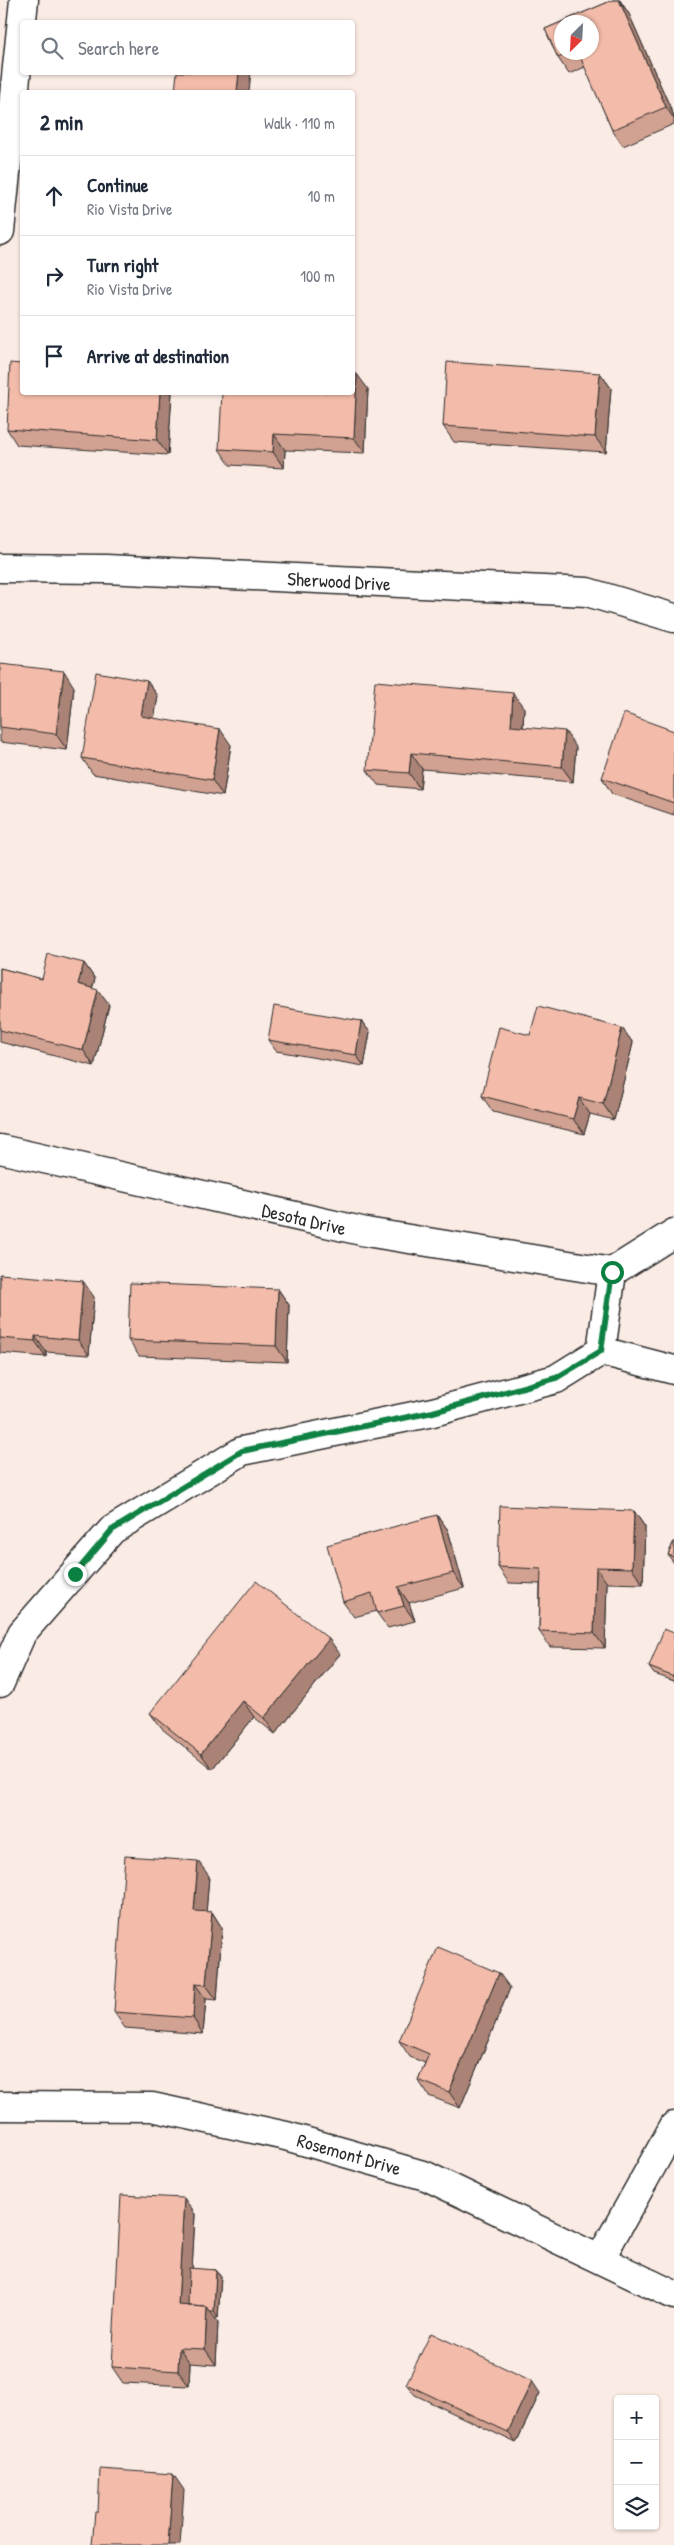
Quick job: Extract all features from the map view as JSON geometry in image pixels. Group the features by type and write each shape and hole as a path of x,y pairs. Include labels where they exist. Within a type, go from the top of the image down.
{"street":[{"path":"22,20 24,0"},
{"path":"0,232 20,39"},
{"name":"Sherwood Drive","path":"0,568 106,569 587,592 674,618"},
{"name":"Desota Drive","path":"0,1149 366,1232 612,1272"},
{"path":"601,1351 612,1272 674,1233"},
{"path":"0,1683 22,1633 112,1530 242,1451 433,1412 556,1378 601,1351 674,1370"},
{"name":"Rosemont Drive","path":"0,2106 152,2107 286,2136 426,2176 674,2294"},
{"path":"600,2259 674,2126"}],"building":[{"path":"613,0 619,0 666,107 612,130 581,60 599,60 599,15 578,15"},
{"path":"554,25 554,49 545,29"},
{"path":"177,75 239,75 237,90 175,90"},
{"path":"447,362 600,373 595,437 443,426"},
{"path":"10,363 20,364 20,395 160,395 157,440 7,429"},
{"path":"355,374 357,374 354,438 274,434 273,452 219,449 222,395 355,395"},
{"path":"0,664 64,671 56,734 0,727"},
{"path":"96,672 147,681 141,716 220,729 212,780 82,758"},
{"path":"375,681 513,693 511,726 565,731 562,767 411,753 409,773 367,770"},
{"path":"624,713 674,731 674,803 602,778"},
{"path":"48,954 84,963 78,984 98,990 83,1050 0,1030 0,968 42,979"},
{"path":"274,1006 361,1021 356,1055 268,1040"},
{"path":"538,1006 622,1028 603,1104 579,1098 573,1119 482,1096 499,1027 530,1035"},
{"path":"0,1274 83,1281 78,1340 35,1336 35,1341 0,1338"},
{"path":"130,1283 278,1289 276,1346 128,1340"},
{"path":"500,1506 634,1511 632,1568 596,1567 594,1633 539,1631 541,1569 498,1567"},
{"path":"437,1515 453,1573 398,1587 404,1606 377,1613 372,1593 343,1602 327,1545"},
{"path":"674,1541 674,1557 668,1555"},
{"path":"256,1581 329,1639 264,1718 243,1701 201,1754 150,1713"},
{"path":"664,1629 674,1633 674,1677 649,1667"},
{"path":"125,1856 198,1861 194,1911 212,1912 206,1985 195,1984 193,2018 114,2012"},
{"path":"438,1947 499,1973 449,2092 418,2080 429,2054 399,2041"},
{"path":"121,2195 184,2198 178,2305 207,2307 205,2349 179,2348 178,2371 112,2367"},
{"path":"189,2268 216,2270 214,2312 210,2312 207,2307 188,2306"},
{"path":"431,2333 532,2381 508,2432 406,2384"},
{"path":"100,2469 173,2474 168,2545 92,2545 95,2512 98,2512"}],"route":[{"path":"75,1574 112,1530 242,1451 433,1412 556,1378 601,1351 612,1272"}]}
